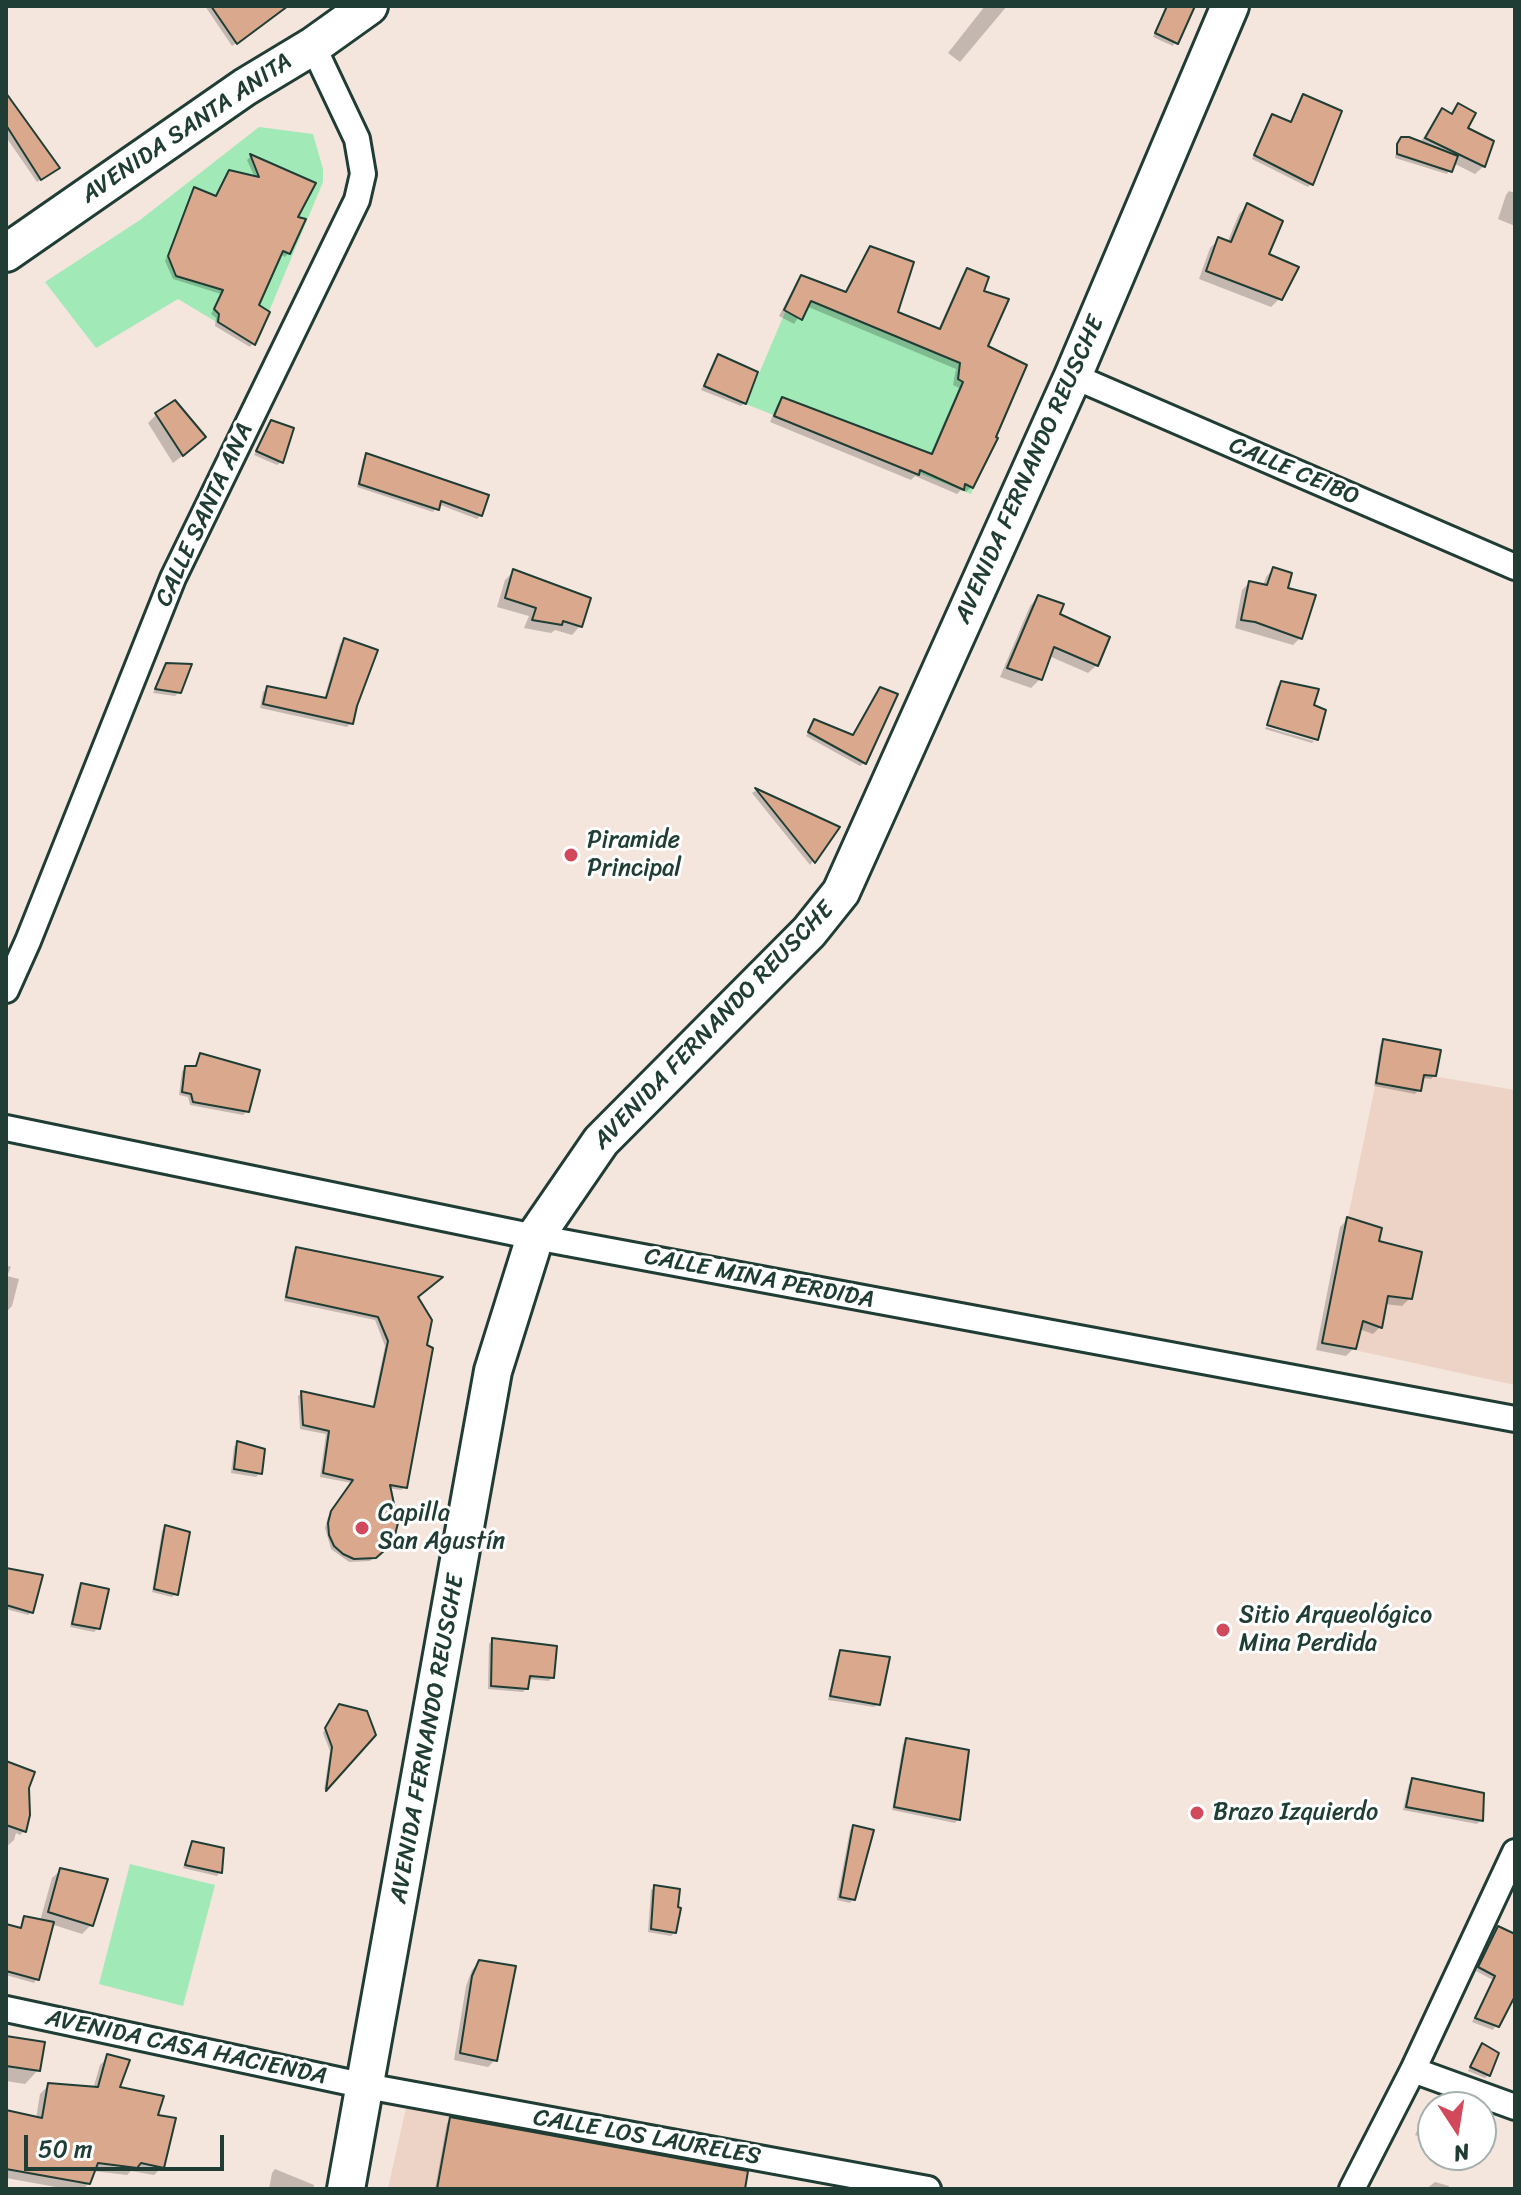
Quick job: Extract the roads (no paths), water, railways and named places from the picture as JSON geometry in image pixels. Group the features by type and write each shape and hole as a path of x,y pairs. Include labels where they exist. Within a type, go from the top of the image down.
{"street":[{"name":"AVENIDA SANTA ANITA","path":"6,253 245,87 313,46 369,6"},
{"name":"AVENIDA FERNANDO REUSCHE","path":"346,2189 493,1371 535,1237 601,1141 809,932 841,892 1073,376 1230,6"},
{"name":"CALLE SANTA ANA","path":"6,990 173,578 357,200 363,174 357,139 313,46"},
{"name":"CALLE CEIBO","path":"1073,376 1515,567"},
{"name":"CALLE MINA PERDIDA","path":"6,1128 535,1237 1515,1419"},
{"path":"1352,2189 1413,2070 1515,1852"},
{"name":"AVENIDA CASA HACIENDA","path":"6,2009 366,2086"},
{"path":"1413,2070 1515,2107"},
{"name":"CALLE LOS LAURELES","path":"366,2086 928,2189"}],"place":[{"name":"Piramide Principal","path":"571,855"},
{"name":"Capilla San Agustín","path":"362,1528"},
{"name":"Sitio Arqueológico Mina Perdida","path":"1223,1630"},
{"name":"Brazo Izquierdo","path":"1197,1813"}]}
